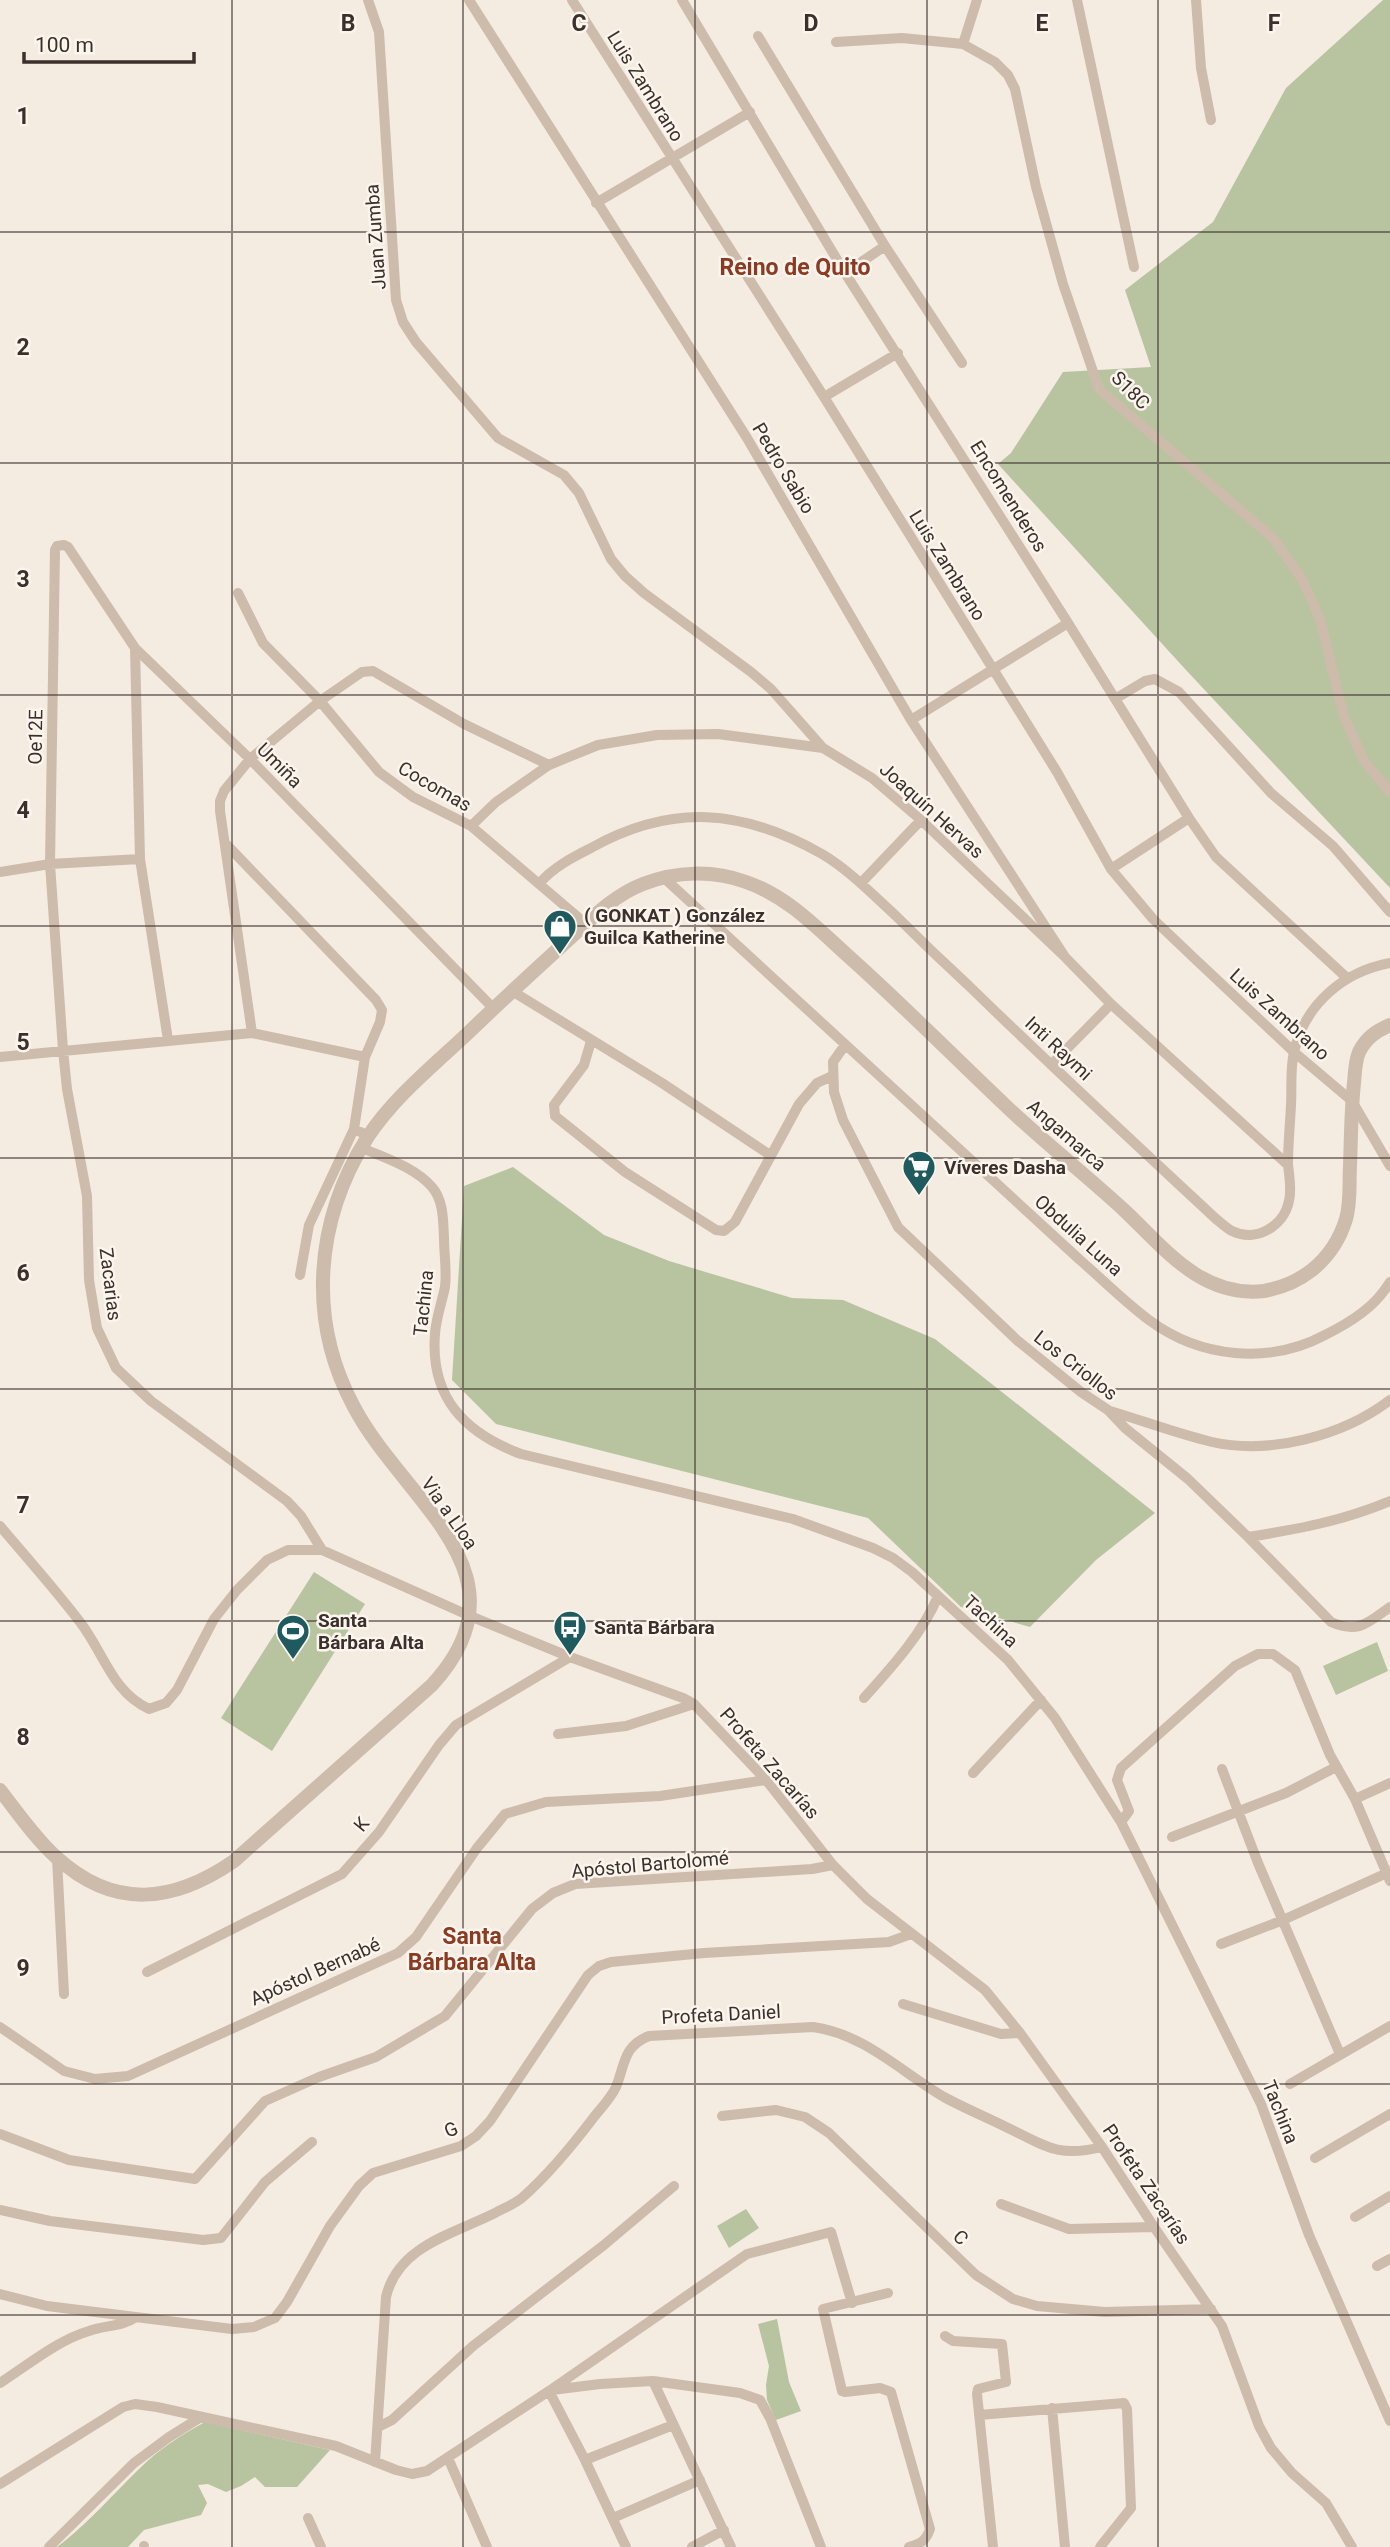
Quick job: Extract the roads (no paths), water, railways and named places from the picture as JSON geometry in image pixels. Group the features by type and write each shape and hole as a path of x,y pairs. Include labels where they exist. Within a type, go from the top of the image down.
{"street":[{"name":"Juan Zumba","path":"368,0 379,32 396,300 403,322 416,342 498,438 564,475 579,494 611,559 625,576 771,689 823,748"},
{"name":"Pedro Sabio","path":"469,0 747,438 911,720 1065,957"},
{"name":"Luis Zambrano","path":"572,0 824,397 1057,772 1111,869 1153,919 1294,1052 1352,1101"},
{"name":"Encomenderos","path":"682,0 845,273 898,353 1189,818 1216,857 1347,978"},
{"path":"963,44 977,0"},
{"path":"1077,0 1134,267"},
{"path":"1196,0 1200,68 1211,120"},
{"path":"758,36 885,246 962,363"},
{"name":"S18C","path":"836,42 902,38 963,44 995,62 1008,75 1015,89 1063,284 1099,389 1273,538 1301,579 1320,619 1343,714 1364,761 1390,792"},
{"path":"596,203 750,112"},
{"path":"845,273 885,246"},
{"path":"824,397 898,353"},
{"name":"Umiña","path":"55,550 60,545 68,547 135,648 250,759 494,1009"},
{"name":"Oe12E","path":"55,550 50,864 63,1050"},
{"name":"Cocomas","path":"238,593 263,643 320,701 379,772 394,785 471,826 586,924"},
{"path":"911,720 1068,623"},
{"path":"135,648 140,859 168,1040"},
{"path":"251,1033 220,801 224,791 250,759 320,701 362,672 373,671 464,724 549,765"},
{"path":"1115,699 1145,681 1155,679 1179,692 1271,793 1333,846 1390,912"},
{"name":"Joaquín Hervas","path":"471,826 496,802 549,765 598,745 657,735 718,734 823,748 872,778 920,820 1111,1004 1288,1165"},
{"name":"Inti Raymi","path":"539,884 571,858 631,828 665,819 708,816 757,824 822,855 861,883 1051,1065 1232,1231 1250,1235 1266,1231 1280,1221 1289,1202 1291,1187 1288,1165 1294,1052 1306,1022 1329,991 1347,978 1390,963"},
{"path":"1111,869 1189,818"},
{"path":"861,883 920,820"},
{"path":"225,843 376,1000 382,1010 365,1057 354,1129 309,1225 300,1275"},
{"path":"0,872 50,864 140,859"},
{"name":"Angamarca","path":"586,924 629,891 663,877 700,873 747,882 790,904 909,1011 1009,1109 1188,1270 1219,1287 1236,1291 1265,1291 1286,1285 1320,1264 1331,1250 1340,1234 1349,1206 1355,1066 1361,1048 1371,1035 1390,1025"},
{"name":"Obdulia Luna","path":"663,877 1130,1304 1150,1321 1185,1341 1215,1351 1255,1355 1293,1350 1351,1322 1380,1299 1390,1282"},
{"name":"Via a Lloa","path":"0,1790 57,1859 88,1880 115,1892 128,1894 182,1890 209,1878 234,1861 446,1670 458,1651 470,1616 471,1589 457,1551 356,1411 339,1375 327,1337 324,1301 329,1225 340,1189 365,1142 407,1088 586,924"},
{"path":"512,991 662,1083 770,1155"},
{"path":"1051,1065 1111,1004"},
{"path":"0,1057 251,1033 365,1057"},
{"path":"591,1041 584,1066 554,1105 555,1116 625,1172 709,1228 724,1231 735,1222 770,1155 808,1092 817,1083 832,1076 833,1062 845,1045"},
{"name":"Zacarias","path":"63,1050 67,1089 86,1196 89,1280 97,1328 116,1368 151,1401 287,1501 301,1516 322,1550"},
{"name":"Los Criollos","path":"832,1076 844,1120 898,1227 1018,1341 1081,1392 1108,1410 1125,1428 1188,1479 1331,1622 1342,1627 1355,1628 1390,1607"},
{"path":"1352,1101 1390,1166"},
{"name":"Tachina","path":"354,1129 365,1142 415,1171 434,1189 443,1211 445,1284 435,1334 438,1381 454,1408 475,1430 499,1445 521,1454 793,1519 894,1558 1008,1660 1055,1717 1121,1822 1261,2104 1310,2235 1390,2421"},
{"path":"1108,1410 1213,1442 1276,1444 1344,1426 1390,1400"},
{"path":"1248,1537 1320,1525 1390,1501"},
{"name":"Profeta Zacarías","path":"0,1527 82,1624 123,1692 149,1709 166,1703 177,1690 214,1619 237,1590 267,1560 288,1550 322,1550 470,1616 694,1704 766,1780 833,1865 867,1899 985,1990 1020,2034 1102,2147 1223,2326 1259,2426 1271,2448 1292,2473 1326,2503 1352,2547"},
{"path":"863,1698 912,1639 932,1611 938,1596"},
{"path":"1121,1822 1129,1811 1117,1780 1121,1768 1235,1666 1258,1654 1273,1654 1295,1670 1336,1767 1355,1799 1388,1877 1221,1944"},
{"name":"K","path":"146,1972 342,1874 379,1832 439,1745 456,1725 570,1657"},
{"path":"973,1773 1041,1700"},
{"path":"558,1734 626,1726 694,1704"},
{"path":"1172,1837 1286,1793 1336,1767"},
{"path":"1222,1769 1340,2054"},
{"name":"Apóstol Bernabé","path":"0,2027 64,2071 95,2079 128,2076 398,1953 416,1937 477,1848 506,1814 546,1802 660,1796 766,1780"},
{"path":"1355,1799 1390,1783"},
{"path":"57,1859 64,1994"},
{"name":"Apóstol Bartolomé","path":"0,2134 69,2160 195,2179 265,2101 319,2077 376,2057 445,2016 532,1909 553,1894 575,1884 812,1869 833,1865"},
{"name":"G","path":"0,2294 47,2306 232,2329 254,2327 275,2318 330,2227 359,2186 373,2173 461,2146 476,2136 503,2102 588,1975 599,1966 611,1962 704,1953 890,1942 911,1934"},
{"path":"903,2004 1001,2034 1020,2034"},
{"name":"Profeta Daniel","path":"375,2462 386,2297 390,2280 412,2255 438,2239 520,2200 560,2161 614,2091 620,2068 637,2041 649,2036 813,2026 836,2030 861,2042 944,2097 1055,2150 1081,2152 1102,2147"},
{"path":"1290,2084 1390,2026"},
{"name":"C","path":"722,2116 776,2110 805,2117 829,2133 976,2275 1013,2299 1037,2306 1105,2312 1211,2309"},
{"path":"1315,2158 1390,2114"},
{"path":"0,2210 63,2222 203,2240 221,2238 265,2182 312,2141"},
{"path":"378,2427 392,2420 473,2346 604,2245 674,2186"},
{"path":"1355,2217 1390,2196"},
{"path":"1001,2204 1069,2229 1154,2227"},
{"path":"0,2484 123,2407 135,2404 336,2446 412,2474 427,2471 549,2391 747,2254 831,2232 852,2303"},
{"path":"1377,2266 1390,2259"},
{"path":"888,2293 823,2309 840,2388 845,2392 880,2388 891,2392 930,2529 928,2537 920,2544 909,2547"},
{"path":"0,2383 60,2345 89,2331 117,2326 136,2317"},
{"path":"945,2336 953,2341 1002,2344 1007,2379 1003,2384 978,2389 993,2547"},
{"path":"549,2391 653,2381 740,2393 760,2400 770,2418 821,2547"},
{"path":"653,2381 731,2547"},
{"path":"549,2391 626,2547"},
{"path":"979,2415 1124,2403 1127,2409 1132,2500 1126,2516 1100,2547"},
{"path":"1052,2408 1065,2547"},
{"path":"49,2547 134,2463 201,2417"},
{"path":"585,2460 674,2425"},
{"path":"448,2458 487,2547"},
{"path":"613,2518 700,2480"},
{"path":"308,2518 321,2547"},
{"path":"692,2547 724,2530"}],"place":[{"name":"( GONKAT ) González Guilca Katherine","path":"560,956"},
{"name":"Víveres Dasha","path":"919,1197"},
{"name":"Santa Bárbara","path":"570,1657"},
{"name":"Santa Bárbara Alta","path":"293,1661"}],"district":[{"name":"Reino de Quito","path":"795,267"},
{"name":"Santa Bárbara Alta","path":"472,1949"}]}
